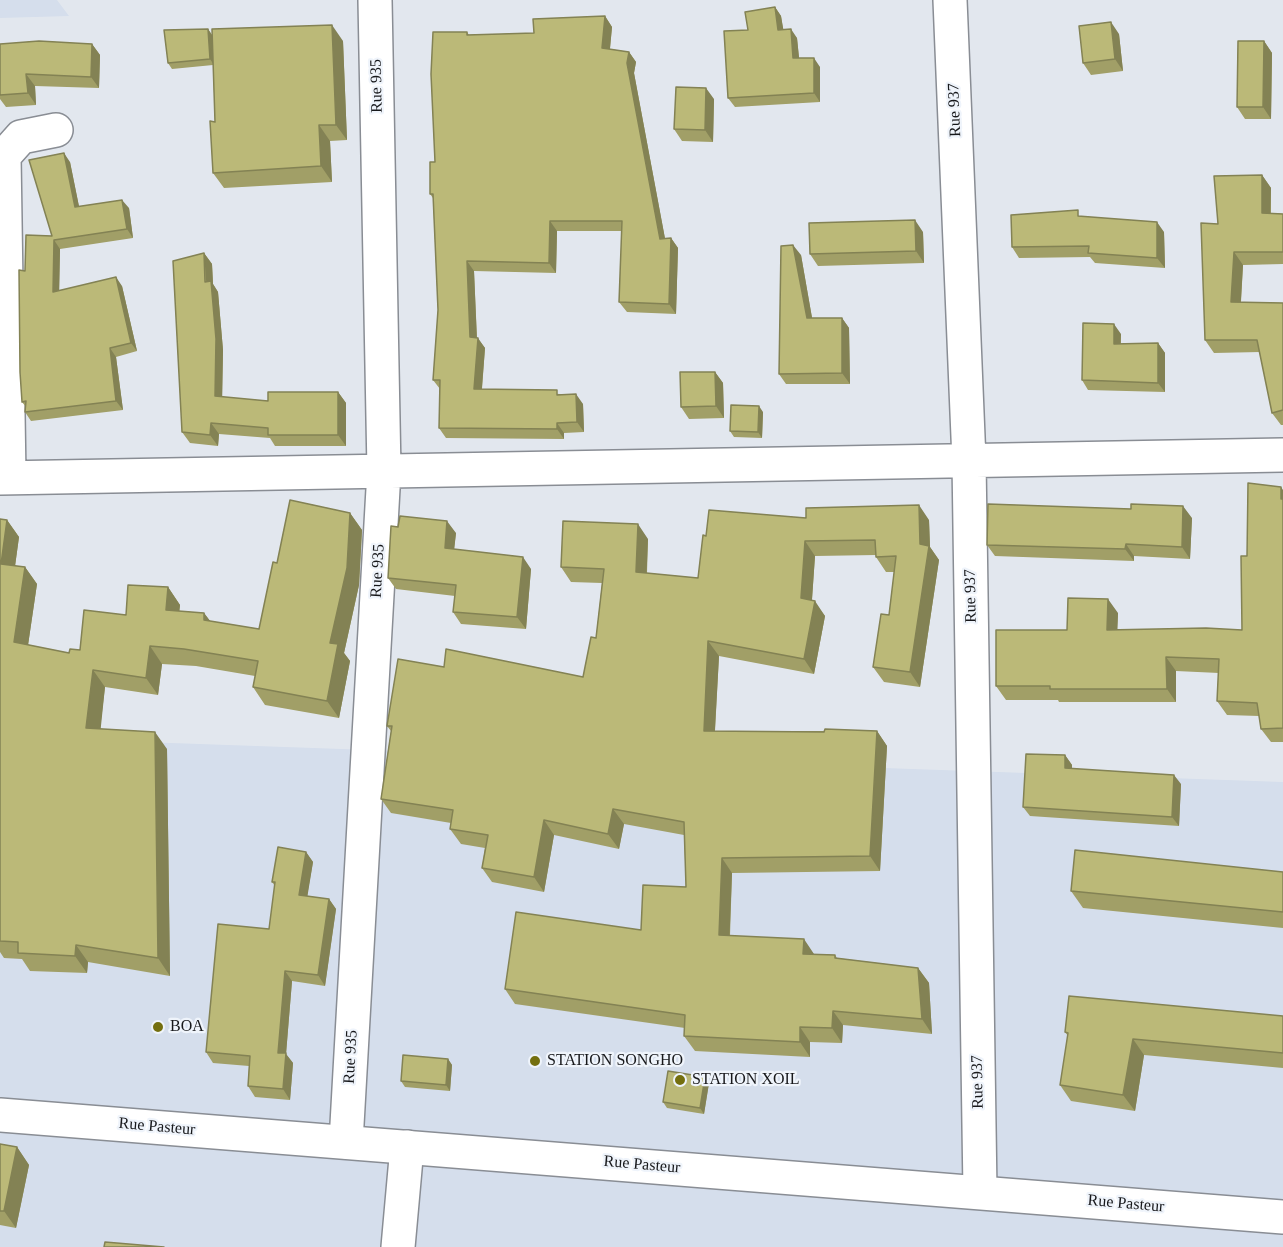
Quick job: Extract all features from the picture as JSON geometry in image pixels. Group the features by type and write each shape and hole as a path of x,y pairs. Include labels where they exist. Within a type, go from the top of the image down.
{"street":[{"name":"Rue 935","path":"346,1142 384,471 375,0"},
{"name":"Rue 937","path":"950,0 969,461 980,1192"},
{"path":"56,129 21,137 4,156 4,478 1283,455"},
{"name":"Rue Pasteur","path":"0,1114 1283,1217"},
{"path":"398,1247 407,1147"}],"shaded area":[{"path":"0,0 57,0 69,16 0,18"},
{"path":"0,737 1283,782 1283,1247 0,1247"}],"building":[{"path":"775,7 778,30 791,29 793,58 814,58 814,93 728,98 724,31 748,30 745,12"},
{"path":"605,16 602,48 629,52 627,63 660,239 671,238 669,304 619,302 622,221 550,221 549,263 467,261 470,337 478,338 474,389 557,390 557,395 576,394 577,422 557,423 557,429 439,428 440,380 433,380 438,310 433,194 430,194 430,162 435,162 431,74 433,32 467,32 467,35 534,33 533,19"},
{"path":"1111,22 1115,59 1083,63 1079,26"},
{"path":"332,25 336,125 319,125 321,166 213,173 210,121 215,122 212,29"},
{"path":"208,29 210,59 168,63 164,30"},
{"path":"39,41 92,44 91,77 26,74 28,93 0,95 0,44"},
{"path":"1238,41 1264,41 1263,107 1237,107"},
{"path":"676,87 706,88 705,130 674,129"},
{"path":"64,153 75,207 122,200 127,229 54,240 53,292 116,277 131,343 110,348 116,401 25,412 26,401 22,402 20,372 19,270 25,271 26,235 52,236 29,160"},
{"path":"1262,175 1262,213 1283,214 1283,252 1234,252 1231,302 1283,303 1283,410 1272,413 1257,340 1205,340 1201,223 1218,224 1214,176"},
{"path":"1078,210 1078,216 1157,222 1157,258 1088,253 1089,246 1012,247 1011,215"},
{"path":"915,220 916,251 810,254 809,223"},
{"path":"793,245 807,318 842,318 842,373 779,374 781,246"},
{"path":"204,253 205,282 211,281 216,339 215,396 268,401 268,392 338,392 338,435 268,435 268,428 211,423 210,435 182,432 173,261"},
{"path":"1083,323 1114,324 1114,344 1158,343 1158,383 1082,380"},
{"path":"680,372 715,372 716,406 681,407"},
{"path":"731,405 759,406 758,432 730,431"},
{"path":"1248,483 1281,487 1281,499 1283,499 1283,728 1261,729 1257,703 1217,701 1219,659 1166,657 1167,689 1050,689 1050,686 996,686 996,630 1067,630 1068,598 1108,599 1107,630 1206,628 1242,630 1241,556 1247,556"},
{"path":"290,500 350,513 347,568 330,643 338,644 327,701 253,687 258,661 184,649 150,646 146,678 93,670 86,728 155,732 158,958 76,945 75,956 18,953 18,942 0,941 0,519 7,520 1,564 25,567 14,642 69,653 70,649 80,650 84,610 126,615 128,585 168,587 166,610 204,613 204,620 259,629 273,562 277,563"},
{"path":"988,504 1131,509 1131,504 1183,506 1182,547 1126,544 1125,549 987,545"},
{"path":"919,505 920,544 929,546 910,672 873,667 881,614 889,615 896,556 876,557 875,540 805,541 801,598 815,601 804,659 708,641 704,731 824,732 825,729 877,731 870,856 722,858 719,935 804,939 803,954 835,955 835,958 918,968 922,1019 833,1011 832,1028 800,1027 800,1042 684,1036 685,1015 505,989 516,912 641,930 643,885 686,887 684,822 613,809 608,834 544,820 534,877 482,868 488,835 450,829 453,810 381,799 392,726 387,726 398,659 444,667 446,649 583,677 591,637 596,638 604,569 561,567 563,521 638,524 636,572 698,578 703,535 706,536 709,510 806,518 806,508"},
{"path":"400,516 447,521 445,548 523,557 517,617 453,612 456,585 388,578 391,526 398,527"},
{"path":"1026,754 1065,755 1065,768 1174,775 1172,817 1023,807"},
{"path":"278,847 306,852 299,895 329,899 318,975 285,971 278,1053 286,1053 283,1089 248,1086 250,1056 206,1052 218,924 269,929 275,882 272,882"},
{"path":"1075,850 1283,872 1283,912 1071,891"},
{"path":"1069,996 1283,1016 1283,1053 1133,1039 1123,1095 1060,1085 1068,1033 1065,1032"},
{"path":"403,1055 448,1059 446,1085 401,1081"},
{"path":"668,1071 705,1077 700,1108 663,1102"},
{"path":"0,1144 17,1147 4,1211 0,1211"},
{"path":"105,1242 164,1247 104,1247"}],"place":[{"name":"BOA","path":"158,1027"},
{"name":"STATION SONGHO","path":"535,1061"},
{"name":"STATION XOIL","path":"680,1080"}]}
